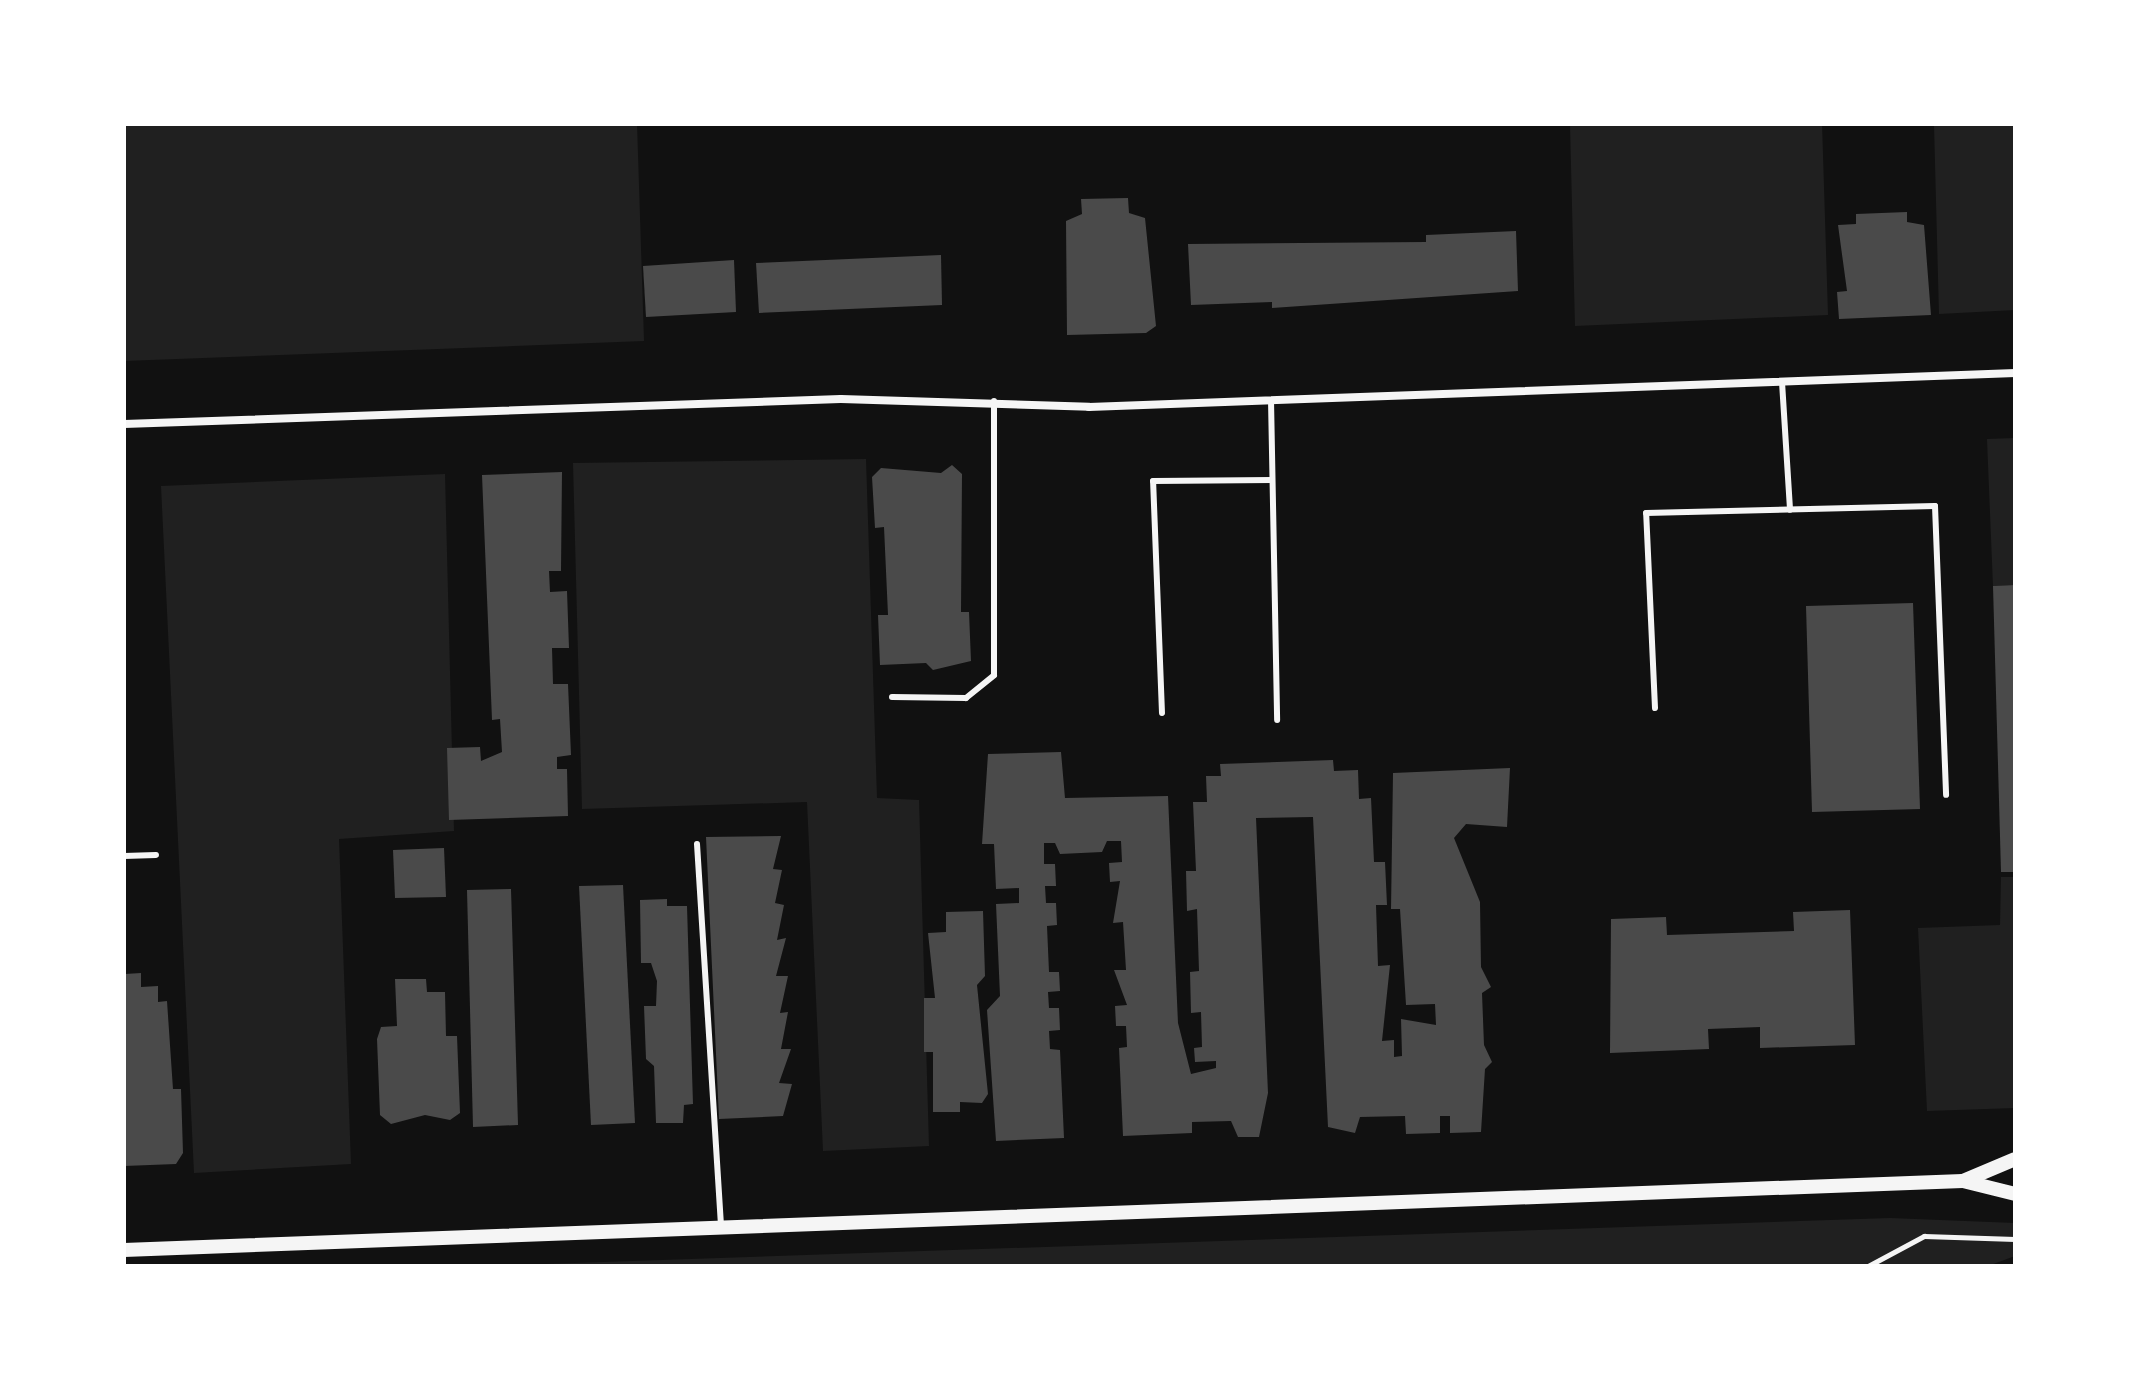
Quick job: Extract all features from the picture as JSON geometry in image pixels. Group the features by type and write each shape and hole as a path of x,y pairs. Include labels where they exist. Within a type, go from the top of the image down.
{"street":[{"path":"124,424 841,399 994,401 1089,407 2015,373"},
{"path":"1963,1181 2015,1159"},
{"path":"124,1250 1963,1181 2015,1194"}],"lane":[{"path":"1782,382 1790,510"},
{"path":"1271,400 1277,720"},
{"path":"892,697 966,698 994,675 994,401"},
{"path":"1162,713 1153,481 1272,480"},
{"path":"1655,708 1646,513 1935,506 1946,795"},
{"path":"697,844 721,1228"},
{"path":"124,856 156,855"}],"path":[{"path":"1868,1266 1924,1236 2015,1239"}],"shaded area":[{"path":"124,124 637,124 644,341 124,361"},
{"path":"1570,124 1822,124 1828,315 1575,326"},
{"path":"1934,124 2015,124 2015,310 1939,314"},
{"path":"2015,438 2015,585 1993,586 1987,439"},
{"path":"866,459 877,798 919,800 929,1146 823,1151 807,802 582,809 573,463"},
{"path":"445,474 454,831 339,839 351,1164 194,1173 161,486"},
{"path":"2001,877 2015,877 2015,1108 1927,1111 1918,928 2000,925"},
{"path":"1890,1218 2015,1223 2015,1256 1988,1266 487,1266"}],"building":[{"path":"1128,198 1129,213 1145,218 1156,326 1146,333 1067,335 1066,221 1082,214 1081,199"},
{"path":"1907,212 1907,222 1924,225 1931,315 1839,319 1837,292 1847,291 1838,225 1856,224 1856,214"},
{"path":"1516,231 1518,291 1272,308 1272,302 1191,305 1188,244 1426,242 1426,235"},
{"path":"941,255 942,305 759,313 756,263"},
{"path":"734,260 736,312 646,317 643,266"},
{"path":"952,465 962,474 961,612 969,612 971,661 933,670 926,663 880,665 878,615 888,615 884,527 875,528 872,477 881,468 941,473"},
{"path":"562,472 561,571 549,571 550,592 567,591 569,648 552,648 553,684 568,684 571,755 557,757 557,769 567,769 568,816 449,820 447,748 480,747 481,761 502,752 500,719 492,720 482,475"},
{"path":"2015,585 2015,872 2001,872 1993,586"},
{"path":"1913,603 1920,809 1812,812 1806,606"},
{"path":"1061,752 1065,798 1168,796 1178,1023 1191,1074 1216,1068 1216,1061 1195,1062 1194,1048 1202,1047 1201,1012 1191,1013 1190,972 1199,971 1197,909 1187,911 1186,871 1196,871 1193,802 1207,802 1206,776 1221,776 1220,764 1333,760 1334,771 1358,770 1359,799 1371,798 1374,862 1385,862 1387,905 1376,905 1378,966 1390,965 1382,1041 1394,1040 1394,1057 1402,1056 1401,1019 1436,1025 1435,1004 1406,1005 1400,909 1391,909 1393,773 1510,768 1507,827 1466,824 1454,838 1480,902 1481,967 1491,987 1482,993 1484,1045 1492,1062 1485,1069 1481,1132 1450,1133 1450,1116 1440,1116 1440,1133 1406,1134 1405,1116 1360,1117 1355,1133 1328,1127 1313,817 1256,818 1268,1093 1259,1137 1238,1137 1231,1121 1192,1122 1192,1133 1123,1136 1119,1048 1127,1047 1126,1026 1116,1026 1115,1006 1127,1005 1114,970 1126,970 1123,922 1113,923 1120,881 1110,882 1109,863 1122,862 1121,841 1107,841 1102,852 1060,854 1055,843 1044,843 1044,864 1055,864 1056,886 1045,886 1046,903 1056,903 1057,925 1047,926 1049,972 1059,972 1060,991 1048,992 1049,1008 1059,1008 1060,1030 1049,1031 1050,1049 1060,1050 1064,1138 996,1141 987,1010 1000,996 996,904 1019,903 1019,888 996,889 994,844 982,844 988,754"},
{"path":"781,836 773,869 782,870 775,903 784,905 777,940 786,938 776,976 788,976 780,1013 788,1012 781,1049 791,1049 779,1083 792,1084 783,1116 719,1119 706,837"},
{"path":"444,848 446,897 395,898 393,850"},
{"path":"623,885 635,1123 591,1125 579,886"},
{"path":"511,889 518,1125 473,1127 467,890"},
{"path":"667,899 667,906 687,906 693,1104 684,1105 683,1123 656,1123 654,1066 646,1059 644,1006 656,1006 657,981 651,963 641,963 640,900"},
{"path":"1850,910 1855,1045 1760,1048 1760,1027 1708,1029 1709,1049 1610,1053 1611,919 1666,917 1667,935 1794,931 1793,912"},
{"path":"983,911 985,976 977,985 988,1094 982,1103 960,1102 960,1112 933,1112 933,1052 924,1052 924,998 935,998 928,933 946,932 946,912"},
{"path":"141,973 141,987 158,986 158,1002 167,1001 173,1089 181,1089 183,1153 176,1164 124,1166 125,974"},
{"path":"395,979 426,979 427,992 445,992 446,1036 457,1036 460,1113 450,1120 425,1115 391,1124 380,1115 377,1039 381,1027 397,1026"}]}
